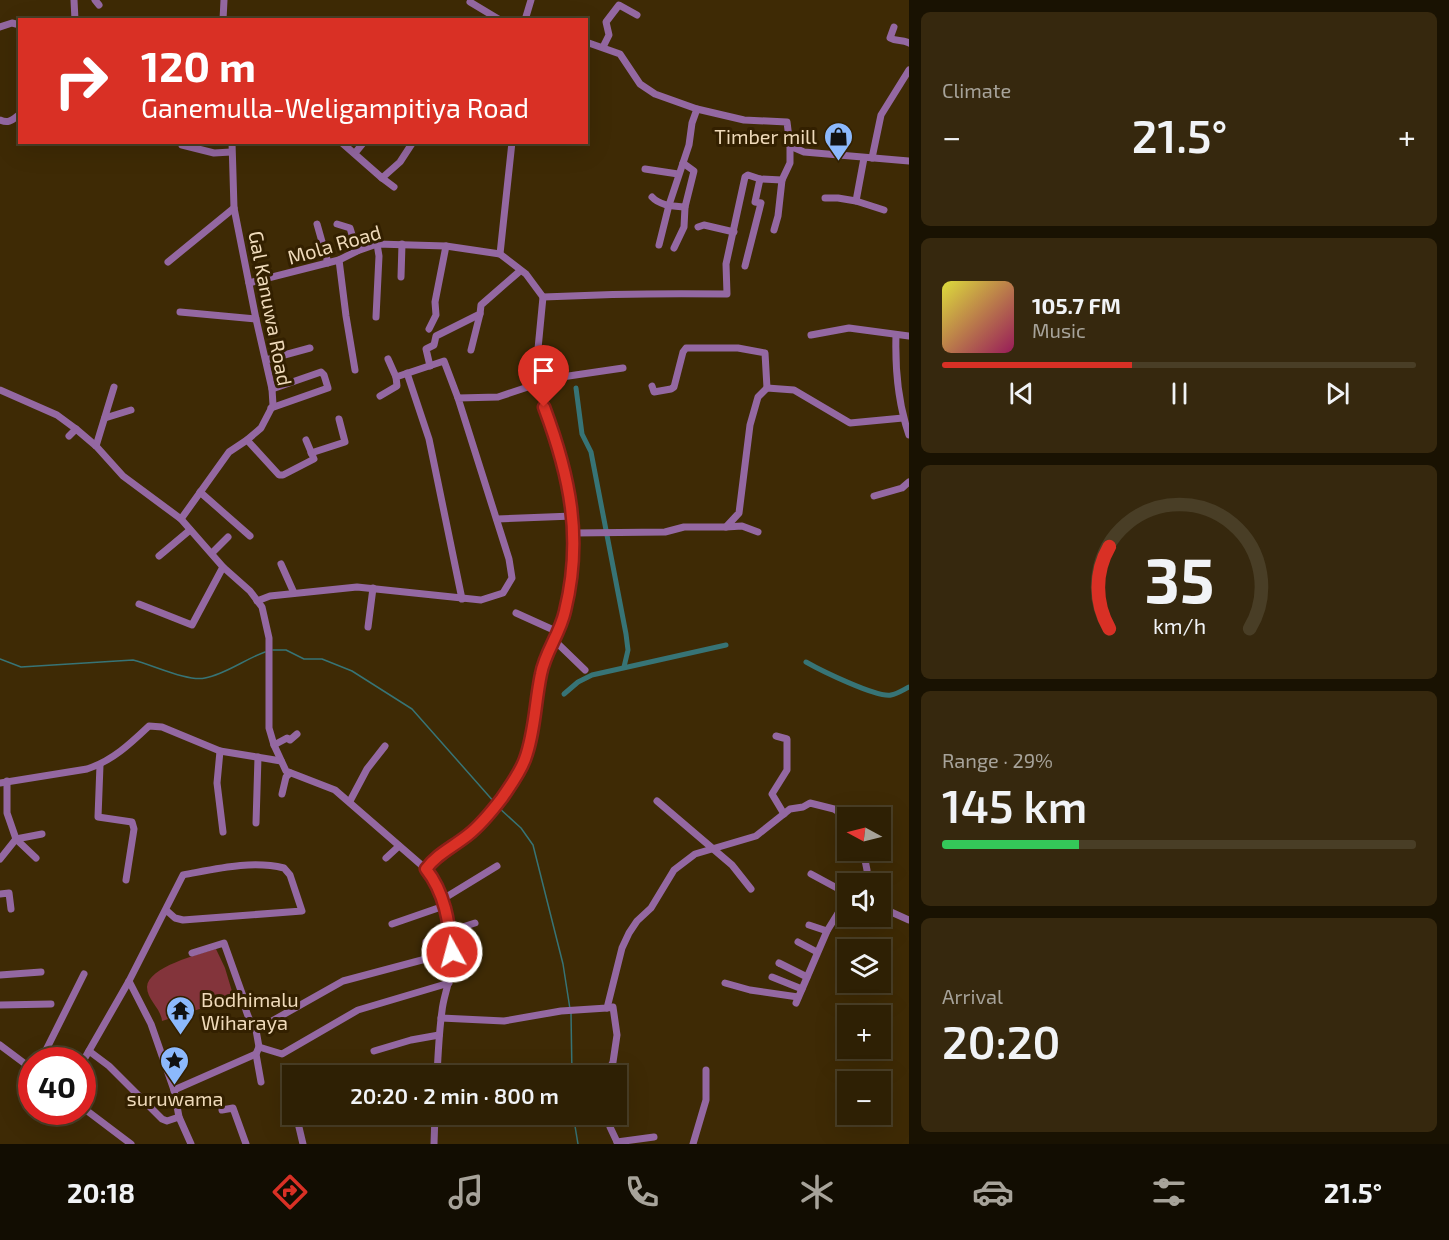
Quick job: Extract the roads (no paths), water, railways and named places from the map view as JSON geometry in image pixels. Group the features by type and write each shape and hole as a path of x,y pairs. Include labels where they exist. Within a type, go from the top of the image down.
{"street":[{"path":"74,0 75,18"},
{"path":"223,18 224,0"},
{"path":"526,18 531,0"},
{"path":"470,2 497,18"},
{"path":"603,47 609,35 606,22 619,5 637,15"},
{"path":"0,27 12,23 18,24"},
{"path":"894,27 890,38 896,42 904,40 909,43"},
{"path":"588,43 620,54 640,84 655,94 697,109 744,120 787,122 790,163 782,180 774,230"},
{"path":"856,201 881,115 909,70"},
{"path":"659,245 697,109"},
{"path":"0,120 11,121 18,116"},
{"name":"Gal Kanuwa Road","path":"181,519 229,452 261,428 271,408 272,389 234,208 232,144"},
{"path":"344,144 394,187"},
{"path":"355,153 362,144"},
{"path":"382,178 400,162 412,144"},
{"path":"426,869 436,858 474,830 495,808 525,761 545,657 555,641 565,613 573,570 572,501 537,384 543,297 535,285 500,254 512,144"},
{"path":"182,145 214,153 231,152"},
{"path":"790,146 804,152 909,161"},
{"path":"674,248 684,226 685,207 694,171 683,164"},
{"path":"645,169 678,174"},
{"path":"543,297 621,296 649,293 727,294 726,264 735,232 745,177 782,180"},
{"path":"745,266 761,203 755,202 760,178"},
{"path":"652,198 669,205 685,207"},
{"path":"825,198 856,201 884,210"},
{"path":"168,262 234,208"},
{"path":"317,224 328,263"},
{"path":"337,224 350,228 357,251"},
{"path":"698,227 704,225 735,232"},
{"path":"401,277 402,243"},
{"path":"376,317 379,256 377,244"},
{"name":"Mola Road","path":"249,283 339,260 377,244 446,246 500,254"},
{"path":"429,329 436,315 435,302 446,246"},
{"path":"339,260 355,370"},
{"path":"471,350 481,305 520,271"},
{"path":"180,312 256,319"},
{"path":"430,366 426,349 434,345 436,336 480,314"},
{"path":"811,335 849,328 909,336"},
{"path":"896,335 896,358 903,418 909,435"},
{"path":"266,360 310,348"},
{"path":"652,386 654,392 675,387 682,352 686,348 738,348 765,353 767,388 758,397 750,425 739,513 726,527"},
{"path":"380,396 397,387 396,377 387,359"},
{"path":"257,601 270,596 357,587 482,600 503,593 512,578 509,559 447,364 444,361 396,377"},
{"path":"458,398 498,397 555,378 623,368"},
{"path":"271,408 328,388 321,372 272,389"},
{"path":"407,373 429,439 462,599"},
{"path":"96,446 114,387"},
{"path":"767,388 794,390 850,423 903,418"},
{"path":"0,390 57,415 76,429 96,446 123,476 181,519 223,567 250,591 261,607 269,638 269,728 286,771 335,790 350,801 426,869 437,884 444,903 452,952 449,983 441,1018 438,1065"},
{"path":"105,418 131,410"},
{"path":"311,453 345,442 339,419"},
{"path":"69,436 76,429"},
{"path":"247,440 279,475 314,459 306,440"},
{"path":"874,496 902,488 909,482"},
{"path":"200,492 250,536"},
{"path":"497,519 573,516"},
{"path":"574,533 664,532 684,527 742,526 758,531"},
{"path":"159,555 190,530"},
{"path":"212,553 228,537"},
{"path":"281,564 294,593"},
{"path":"139,604 192,625 223,567"},
{"path":"368,627 373,588"},
{"path":"516,613 558,632"},
{"path":"555,641 585,670"},
{"path":"36,858 16,839 8,813 4,782 100,765 125,749 149,726 162,727 220,751 281,761"},
{"path":"274,745 287,738 290,740 297,734"},
{"path":"776,736 787,739 786,770 772,794 784,814"},
{"path":"350,801 367,769 385,746"},
{"path":"220,751 217,783 223,832"},
{"path":"256,823 258,757"},
{"path":"100,765 98,817 132,822 134,829 126,880"},
{"path":"282,794 286,777 290,774"},
{"path":"657,801 732,865 751,889"},
{"path":"607,1008 622,948 629,933 637,921 651,908 674,870 695,854 756,836 790,809 803,807 810,803 837,811"},
{"path":"0,859 16,839 42,834"},
{"path":"386,858 399,846"},
{"path":"91,1047 129,981 165,910 183,875 229,866 272,865 284,868 290,875 302,911 183,920 175,918 165,910"},
{"path":"392,924 444,903 496,866"},
{"path":"811,874 837,889"},
{"path":"0,894 9,893 11,909"},
{"path":"891,912 909,920"},
{"path":"203,915 222,913 222,918"},
{"path":"725,983 797,1000 817,952 837,914"},
{"path":"450,931 475,923"},
{"path":"809,925 827,931"},
{"path":"426,942 429,957"},
{"path":"798,942 817,952"},
{"path":"192,953 224,943 244,999 244,1005 251,1024 256,1030 261,1082"},
{"path":"256,1030 343,981 452,952"},
{"path":"779,963 807,977"},
{"path":"0,975 41,972"},
{"path":"48,1047 84,974"},
{"path":"772,977 802,989"},
{"path":"129,981 151,1024 174,1090 179,1117 191,1144"},
{"path":"174,1090 257,1050 282,1054 358,1010 449,983"},
{"path":"0,1005 51,1004"},
{"path":"441,1018 504,1021 561,1011 613,1007 617,1035 612,1065"},
{"path":"375,1052 411,1040 439,1035"},
{"path":"1,1047 18,1059"},
{"path":"96,1056 109,1066 162,1119 179,1117"},
{"path":"693,1144 706,1100 705,1070"},
{"path":"222,1110 232,1108 246,1144"},
{"path":"96,1118 131,1144"},
{"path":"298,1125 303,1144"},
{"path":"434,1144 435,1125"},
{"path":"610,1125 617,1143 654,1137"}],"waterway":[{"path":"576,388 582,434 591,452 626,634 628,650 624,667"},
{"path":"564,694 578,682 592,675 726,645"},
{"path":"273,650 286,650 304,659 322,659 352,671 412,709 495,803"},
{"path":"0,659 21,667 133,660 198,679 220,673 265,652"},
{"path":"806,662 849,683 884,695 909,687"},
{"path":"498,807 521,828 533,845 563,964 570,1009"},
{"path":"571,1013 572,1065"},
{"path":"575,1125 578,1144"}],"place":[{"name":"Timber mill","path":"838,162"},
{"name":"Bodhimalu Wiharaya","path":"180,1036"},
{"name":"suruwama","path":"175,1086"}]}
